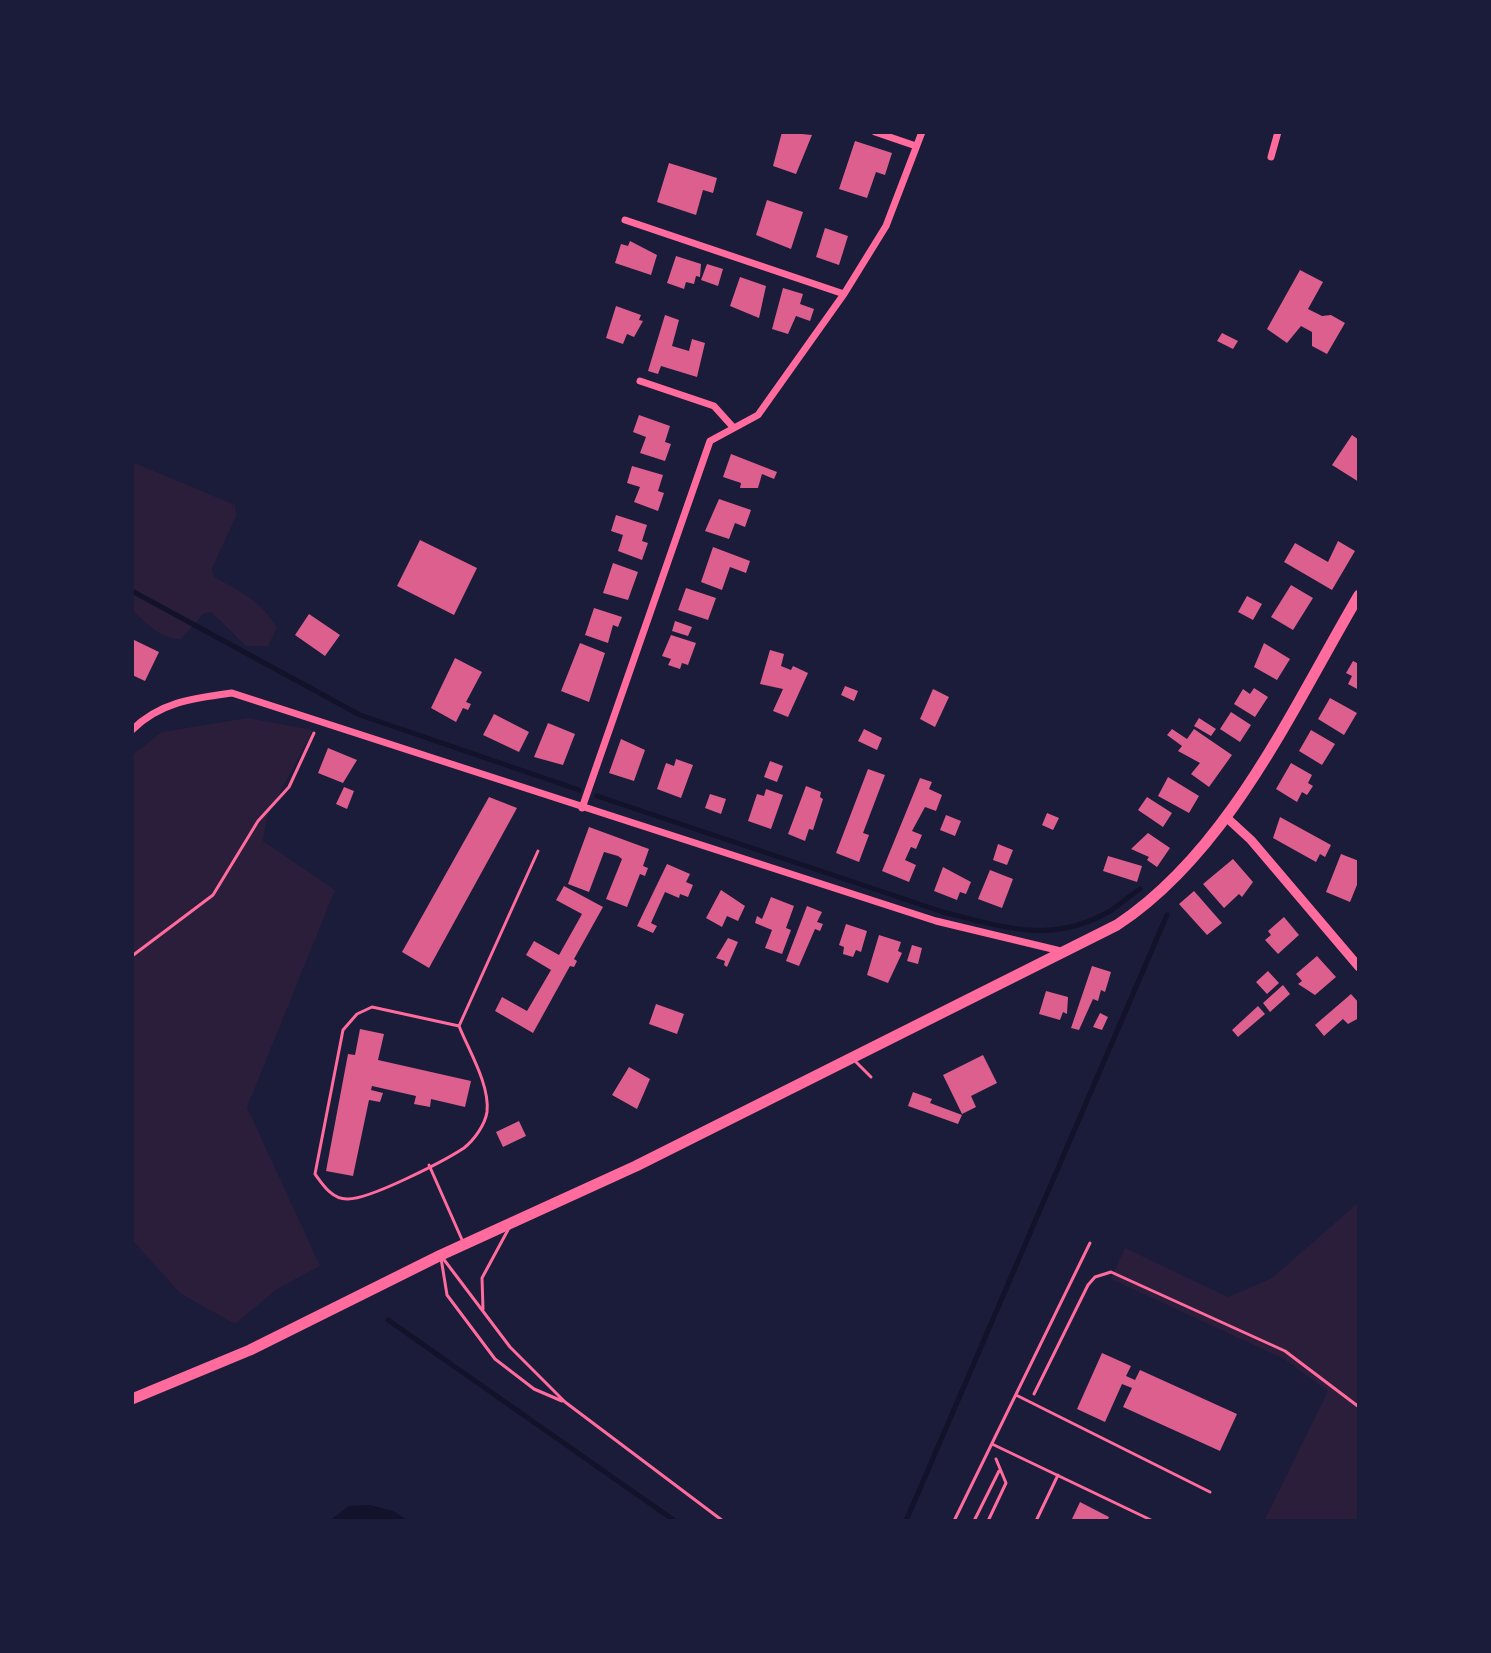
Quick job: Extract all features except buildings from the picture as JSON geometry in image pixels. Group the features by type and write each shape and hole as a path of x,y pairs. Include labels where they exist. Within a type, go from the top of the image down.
{"main road":[{"path":"132,1399 250,1350 441,1255 636,1166 1117,925 1152,900 1191,863 1226,817 1359,595"}],"street":[{"path":"875,132 916,146"},
{"path":"582,808 710,441 732,426 758,415 844,294 886,226 922,132"},
{"path":"1271,157 1278,132"},
{"path":"625,220 844,294"},
{"path":"640,381 714,406 732,426"},
{"path":"132,730 147,715 187,698 232,693 936,921 1067,952"},
{"path":"1226,817 1251,840 1359,967"}],"lane":[{"path":"459,1026 372,1007 357,1014 343,1030 315,1174 328,1191 344,1200 366,1197 466,1147 481,1129 487,1112 484,1089 459,1026 538,851"},
{"path":"852,1056 859,1068 871,1077"},
{"path":"429,1165 464,1245"},
{"path":"483,1309 482,1278 512,1224"},
{"path":"954,1521 1090,1243"},
{"path":"441,1255 510,1347 565,1402 723,1521"},
{"path":"441,1255 447,1295 495,1359 534,1389 565,1402"},
{"path":"1016,1395 1210,1492"},
{"path":"992,1444 1153,1521"},
{"path":"1036,1521 1058,1475"}],"path":[{"path":"132,956 213,895 258,821 289,787 318,722"},
{"path":"1031,1401 1088,1285 1095,1277 1111,1272 1285,1351 1359,1407"},
{"path":"974,1521 999,1471 1006,1483 988,1521"}],"shaded area":[{"path":"132,462 235,505 236,516 212,569 214,577 249,598 271,619 277,628 268,646 246,646 211,612 203,614 181,639 160,634 132,610"},
{"path":"248,718 313,730 267,817 263,841 335,890 247,1107 320,1266 277,1289 235,1324 181,1294 132,1240 132,755 162,732"},
{"path":"1359,1202 1359,1521 1264,1521 1328,1391 1284,1359 1111,1279 1125,1248 1228,1297 1272,1278"},
{"path":"370,1505 393,1511 409,1521 329,1521 349,1506"}],"waterway":[{"path":"132,591 360,715 579,790"},
{"path":"597,796 943,912 1007,927 1027,930 1068,928 1110,911 1140,889"},
{"path":"906,1521 1167,915"},
{"path":"388,1320 675,1521"}]}
